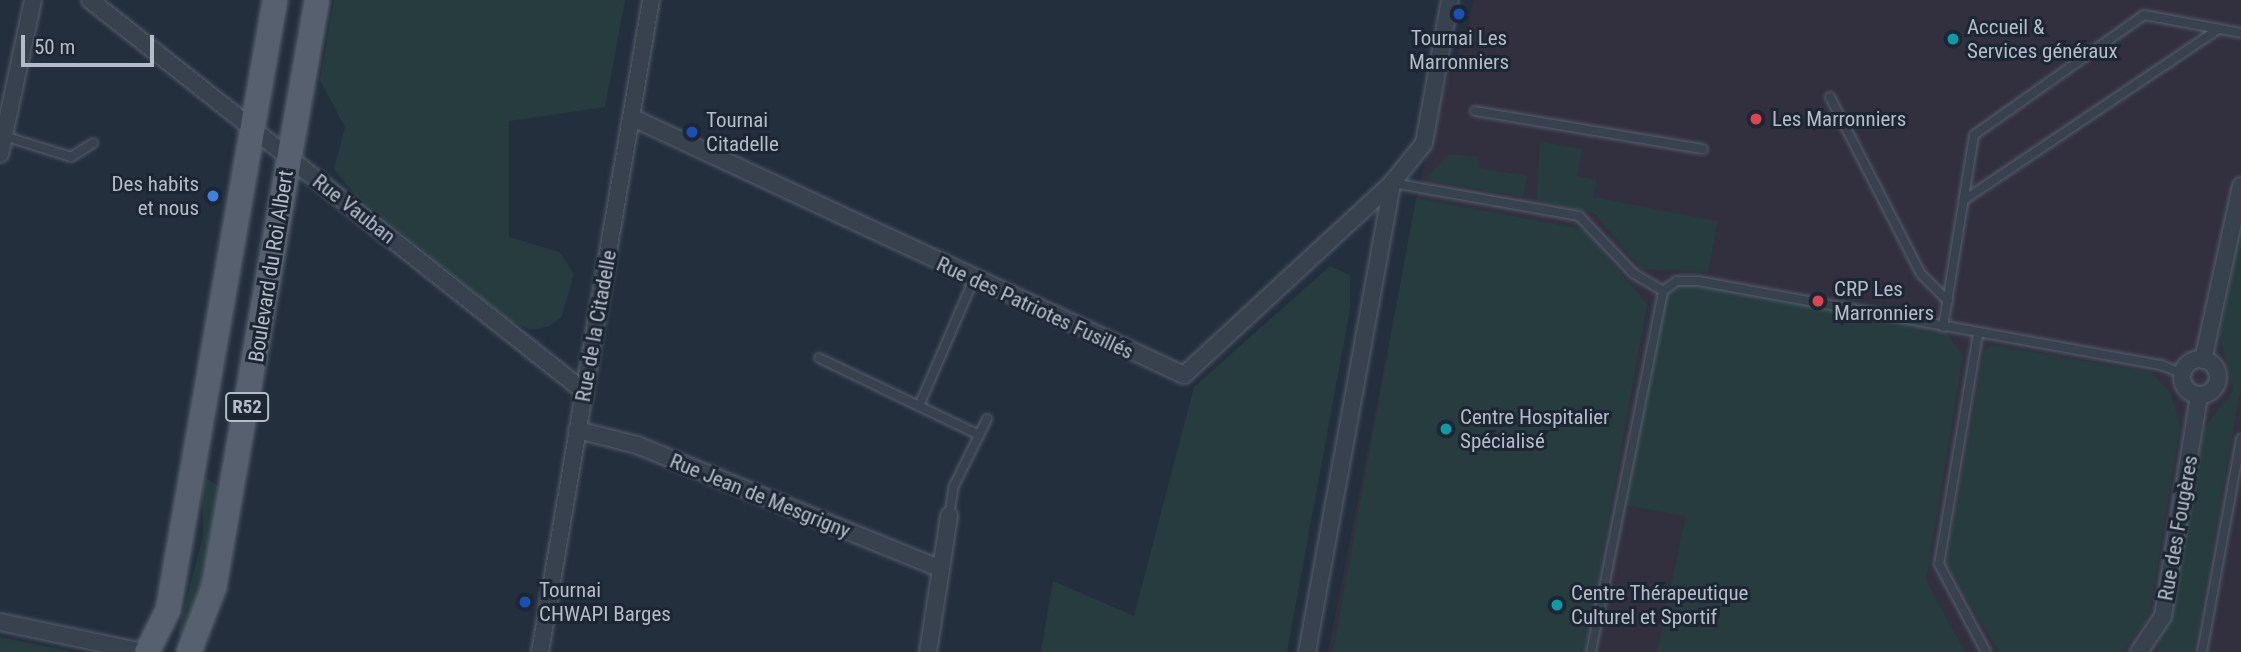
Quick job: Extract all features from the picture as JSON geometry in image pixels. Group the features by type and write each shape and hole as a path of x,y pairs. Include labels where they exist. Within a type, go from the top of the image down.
{"main road":[{"name":"Boulevard du Roi Albert","path":"145,652 168,610 275,0"},
{"name":"Boulevard du Roi Albert","path":"189,652 209,613 317,0"}],"street":[{"path":"0,154 33,0"},
{"name":"Rue Vauban","path":"90,0 585,392"},
{"name":"Rue de la Citadelle","path":"540,652 652,0"},
{"name":"Rue des Patriotes Fusillés","path":"631,117 1184,375 1392,183 1424,143 1450,0"},
{"name":"Rue des Patriotes Fusillés","path":"1307,652 1392,183"},
{"path":"2199,396 2187,390 2183,374 2193,360 2203,360 2241,186"},
{"name":"Rue des Fougères","path":"2139,652 2163,616 2199,396 2218,382 2213,363 2203,360"},
{"name":"Rue Jean de Mesgrigny","path":"577,430 636,445 941,569"},
{"path":"928,652 949,516"},
{"path":"0,622 145,652"}],"lane":[{"path":"1943,327 1974,135 2144,15 2241,33"},
{"path":"1964,200 2218,29"},
{"path":"1830,97 1921,274 1948,301"},
{"path":"1475,111 1703,149"},
{"path":"4,136 71,157 93,143"},
{"path":"1392,183 1580,215 1633,273 1663,291"},
{"path":"919,406 974,279"},
{"path":"1591,652 1663,291 1677,281 1698,281 2183,374"},
{"path":"1978,334 1939,564 1986,652"},
{"path":"820,358 979,435"},
{"path":"949,516 954,486 987,419"},
{"path":"2202,652 2236,492 2241,439"}],"shaded area":[{"name":"CRP Les Marronniers","path":"1473,0 2241,0 2241,652 1328,652 1437,100 1467,35"}],"green space":[{"path":"334,0 625,0 605,107 509,121 509,237 559,252 574,274 562,316 550,326 531,330 509,320 356,196 334,169 345,127 320,80"},
{"path":"1540,142 1582,149 1577,176 1597,180 1593,197 1718,221 1708,272 1642,269 1594,213 1536,200"},
{"path":"1449,154 1479,157 1478,168 1527,176 1523,197 1425,180"},
{"path":"1416,198 1584,229 1647,304 1585,652 1333,652"},
{"path":"2241,222 2241,386 2194,652 2157,652 2204,429 2233,390 2220,335"},
{"path":"1330,266 1350,275 1350,309 1287,652 1041,652 1053,581 1134,616 1194,387"},
{"path":"1677,281 1943,327 1963,357 1926,580 1965,652 1657,652 1686,516 1619,504 1655,309 1663,291"},
{"path":"1991,345 2151,372 2171,393 2180,427 2149,617 2123,652 1999,652 1946,564 1984,351"},
{"path":"202,476 220,487 199,601 184,637 178,631 203,536"},
{"path":"0,637 74,652 0,652"}],"place":[{"name":"Tournai Les Marronniers","path":"1459,14"},
{"name":"Accueil & Services généraux","path":"1953,39"},
{"name":"Les Marronniers","path":"1756,119"},
{"name":"Tournai Citadelle","path":"692,132"},
{"name":"Des habits et nous","path":"213,196"},
{"name":"CRP Les Marronniers","path":"1818,301"},
{"name":"Centre Hospitalier Spécialisé","path":"1446,429"},
{"name":"Tournai CHWAPI Barges","path":"525,602"},
{"name":"Centre Thérapeutique Culturel et Sportif","path":"1557,605"}]}
